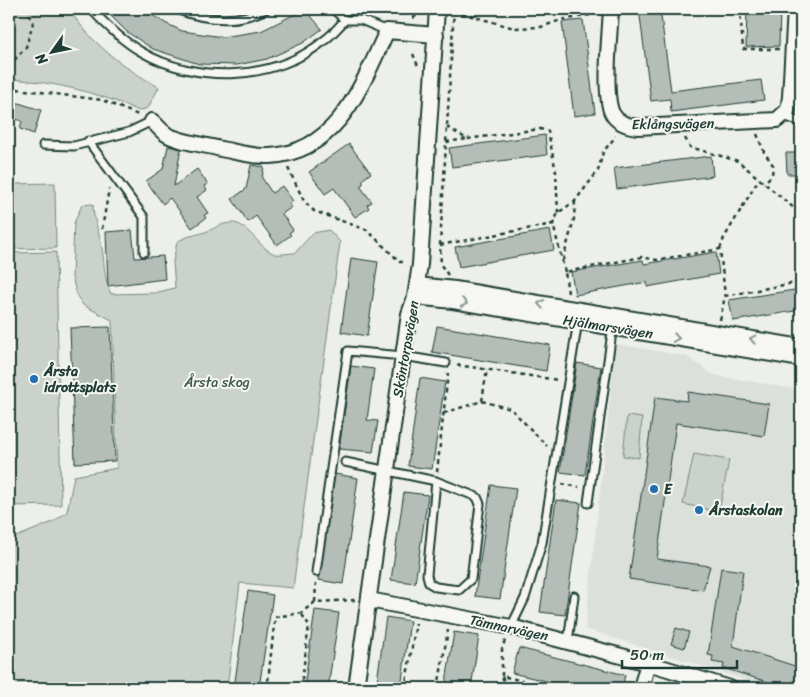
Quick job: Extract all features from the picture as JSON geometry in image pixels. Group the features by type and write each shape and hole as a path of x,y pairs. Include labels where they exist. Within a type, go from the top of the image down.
{"street":[{"name":"Sköntorpsvägen","path":"356,688 409,314 416,291 437,9"},
{"path":"783,116 788,110 790,97 795,9"},
{"name":"Eklångsvägen","path":"611,10 609,98 612,113 618,120 631,127 757,122 777,120 783,116"},
{"path":"152,121 167,135 193,142 243,154 268,157 283,155 312,144 325,135 346,114 387,31 436,34"},
{"name":"Hjälmarsvägen","path":"416,291 614,322 801,359"},
{"name":"Hjälmarsvägen","path":"614,322 801,347"},
{"name":"Tämnarvägen","path":"369,600 511,627 648,663 730,688"},
{"path":"641,688 648,663"}],"lane":[{"path":"91,9 113,32 140,52 170,65 210,73 235,74 267,69 298,57 326,40 344,20"},
{"path":"176,9 196,16 227,19 258,13 266,9"},
{"path":"333,9 344,20 361,20 387,31"},
{"path":"783,116 801,122"},
{"path":"44,145 74,146 129,132 152,121"},
{"path":"88,141 111,175 144,217 144,252"},
{"path":"511,627 525,598 542,543 566,381 578,316"},
{"path":"588,503 614,322"},
{"path":"316,572 348,351 403,356 446,363"},
{"path":"345,462 387,469 436,481 477,497 480,504 470,580 459,590 436,587 429,583 426,575 436,481"},
{"path":"568,642 574,596"}],"path":[{"path":"9,66 26,47 34,23 27,9"},
{"path":"414,18 421,14 422,9"},
{"path":"740,9 743,49 775,48"},
{"path":"450,277 441,266 440,245 454,10 514,28 541,26 611,10"},
{"path":"9,88 102,100 152,121"},
{"path":"679,125 690,147 738,161 801,214"},
{"path":"447,126 467,139"},
{"path":"446,142 540,129 548,131 556,172 558,213"},
{"path":"563,260 558,253 553,224 558,213 574,200 598,171 603,152 615,137"},
{"path":"758,138 773,165 772,175 764,183"},
{"path":"283,155 304,200 314,211 357,224 367,230 400,262 405,262"},
{"path":"102,229 111,175"},
{"path":"720,322 725,296 720,249 724,238 759,178"},
{"path":"569,297 563,260 574,219 574,200"},
{"path":"440,245 553,224"},
{"path":"565,272 642,257 657,260 720,249"},
{"path":"725,296 794,283 801,277"},
{"path":"446,363 566,381"},
{"path":"482,401 487,369"},
{"path":"436,481 447,383"},
{"path":"444,413 482,401 511,409 556,454"},
{"path":"568,485 580,487"},
{"path":"315,602 316,572"},
{"path":"272,688 268,681 275,617 301,613 315,602 369,600"},
{"path":"405,688 418,610"},
{"path":"300,688 309,625 301,613"},
{"path":"438,688 451,616"},
{"path":"506,688 502,676 502,649 511,627"},
{"path":"502,676 553,688"}],"shaded area":[{"name":"Årstaskolan","path":"616,344 686,356 714,375 801,390 801,688 770,688 585,629"}],"green space":[{"path":"9,9 69,9 78,22 109,54 159,87 148,108 139,111 107,98 75,89 9,79"},
{"path":"55,183 56,248 9,249 9,184"},
{"name":"Årsta skog","path":"93,204 104,269 111,294 154,293 175,288 173,262 177,242 224,224 232,223 243,227 263,246 275,254 295,253 313,233 329,230 340,242 293,588 240,583 227,688 9,688 9,540 53,522 67,512 74,476 117,468 112,320 83,305 77,296 72,277 74,223 82,205"},
{"name":"Årsta idrottsplats","path":"56,252 61,505 9,506 9,253"},
{"path":"627,416 642,418 639,458 623,456"},
{"path":"694,454 729,460 719,512 683,504"}],"building":[{"path":"104,9 143,9 182,31 222,37 261,31 305,9 322,29 303,43 267,59 237,65 199,64 153,49 127,32"},
{"path":"639,9 660,9 671,91 761,80 764,100 671,112 670,99 651,101"},
{"path":"747,9 780,9 779,46 746,47"},
{"path":"583,20 595,113 574,116 562,22"},
{"path":"9,100 41,110 34,134 20,129 22,121 9,117"},
{"path":"545,135 547,155 452,167 449,148"},
{"path":"349,144 371,173 363,179 363,184 360,186 372,202 367,205 369,208 355,217 334,188 325,194 309,172"},
{"path":"168,146 181,149 174,186 197,169 208,184 204,186 207,190 197,197 208,213 204,215 206,218 192,228 170,198 163,204 146,181 163,169"},
{"path":"786,153 801,153 801,174 787,174"},
{"path":"711,156 713,176 617,189 614,168"},
{"path":"251,165 264,167 262,178 272,193 282,186 293,201 289,204 292,207 282,214 293,230 289,233 291,235 277,245 256,216 248,222 232,199 246,189"},
{"path":"132,230 135,258 163,256 165,279 108,286 106,232"},
{"path":"550,230 554,250 459,267 455,247"},
{"path":"716,252 719,274 647,287 647,282 575,295 571,272 643,260 644,264"},
{"path":"351,258 378,262 367,336 341,332"},
{"path":"801,289 801,310 733,321 729,300"},
{"path":"437,326 550,345 546,371 432,352"},
{"path":"110,327 115,461 75,463 70,328"},
{"path":"577,363 601,367 585,475 560,472"},
{"path":"351,366 374,369 367,420 378,421 373,452 339,449"},
{"path":"420,378 445,382 432,469 408,466"},
{"path":"688,392 769,404 764,436 676,423 657,559 710,566 703,590 629,579 655,397 687,401"},
{"path":"335,474 358,478 343,584 318,580"},
{"path":"491,485 516,488 500,599 475,596"},
{"path":"404,492 428,495 415,583 391,580"},
{"path":"556,500 581,503 565,615 540,612"},
{"path":"721,568 743,571 733,646 801,668 801,688 787,688 723,668 724,664 712,662 713,656 708,655"},
{"path":"248,591 273,595 259,688 234,688"},
{"path":"315,610 339,613 328,688 304,688"},
{"path":"386,617 410,621 401,688 376,688"},
{"path":"676,628 689,632 684,648 671,644"},
{"path":"454,632 479,636 471,688 445,688"},
{"path":"519,648 625,675 622,688 575,688 512,673"}],"place":[{"name":"Årsta idrottsplats","path":"34,379"},
{"name":"E","path":"654,489"},
{"name":"Årstaskolan","path":"699,510"}]}
